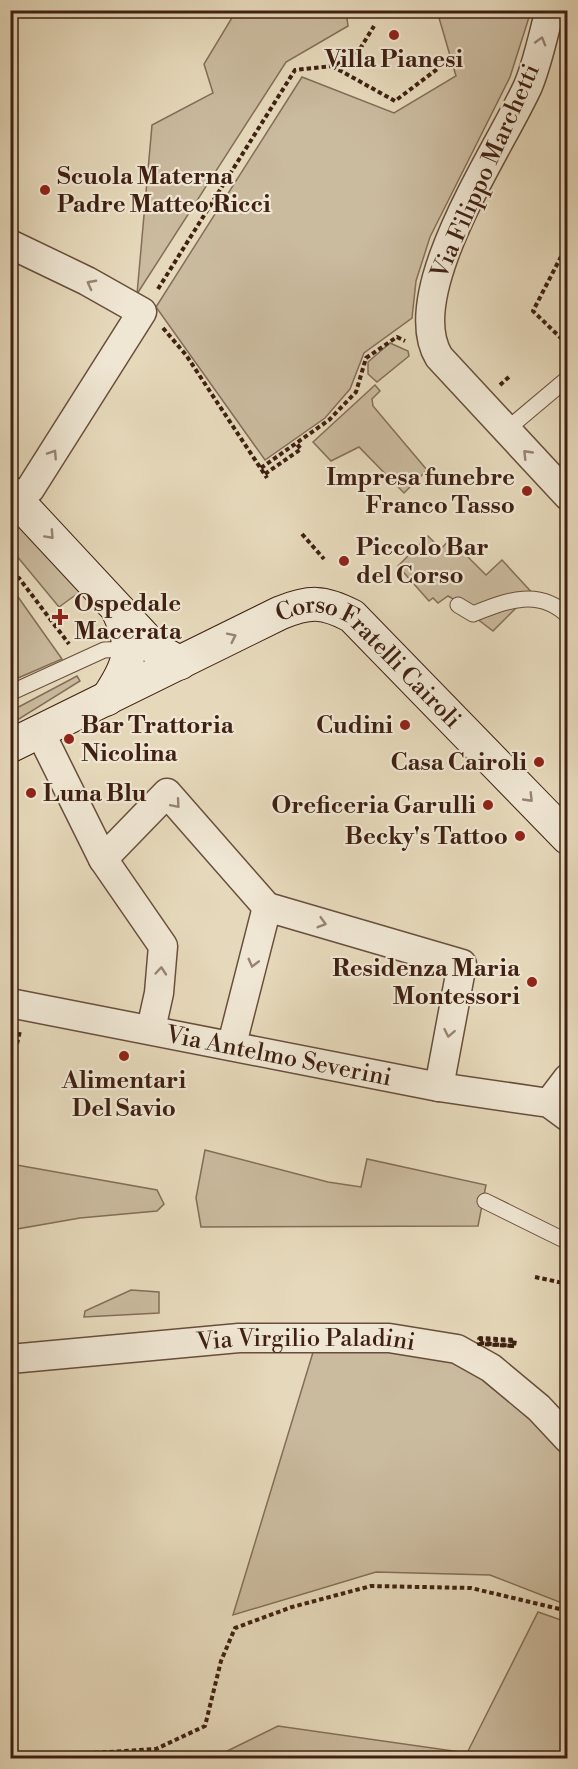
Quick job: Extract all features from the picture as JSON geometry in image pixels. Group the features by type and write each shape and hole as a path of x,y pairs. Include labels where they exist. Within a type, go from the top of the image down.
{"main road":[{"path":"14,496 157,650 180,663"},
{"name":"Corso Fratelli Cairoli","path":"10,746 280,613 304,604 337,609 352,616 567,838"},
{"path":"107,699 124,670 130,649 127,632 116,606"}],"street":[{"name":"Via Filippo Marchetti","path":"550,10 529,84 468,200 434,285 428,312 430,339 439,357 567,496"},
{"path":"10,244 87,281 149,302 30,489 14,496"},
{"path":"40,732 103,859 163,946 159,993 151,1029"},
{"path":"103,859 167,793 267,907 462,964 439,1087"},
{"path":"232,1044 267,907"},
{"name":"Via Antelmo Severini","path":"17,1005 232,1044 558,1110 567,1078"},
{"name":"Via Virgilio Paladini","path":"10,1359 239,1338 389,1338 457,1349 484,1364 539,1408 567,1439"}],"lane":[{"path":"506,431 567,378"},
{"path":"458,605 473,614 517,598 556,604 567,616"},
{"path":"10,693 104,650 130,649"},
{"path":"485,1201 567,1242"}],"path":[{"path":"296,443 301,449 270,470 266,476 186,355 154,318 149,302 295,70 332,66 355,57 374,26"},
{"path":"332,66 395,101 440,67"},
{"path":"567,243 533,311 567,345"},
{"path":"261,468 329,420 356,392 366,358 397,337 411,342"},
{"path":"498,387 511,375"},
{"path":"302,534 324,559"},
{"path":"10,574 19,578 75,650"},
{"path":"10,1073 17,1005"},
{"path":"535,1277 567,1284"},
{"path":"514,1343 491,1340 479,1339 479,1344 514,1346 515,1340 480,1338 480,1343 504,1345 514,1343"},
{"path":"12,1758 156,1749 205,1726 221,1661 235,1628 292,1608 371,1586 471,1588 567,1611"}],"shaded area":[{"path":"236,11 346,11 348,26 286,62 137,294 152,125 213,93 204,64"},
{"path":"437,11 531,11 510,77 430,237 416,281 412,318 364,353 350,389 325,418 265,460 156,307 302,77 394,113 456,76"},
{"path":"390,343 408,351 409,356 377,382 368,374 368,362"},
{"path":"375,385 380,391 372,399 373,406 427,470 404,493 359,447 331,461 313,442"},
{"path":"10,512 81,591 59,607 11,549"},
{"path":"428,536 441,549 450,539 486,575 502,560 536,597 470,609 448,596 438,603 433,598 429,601 398,566"},
{"path":"11,587 62,659 11,681"},
{"path":"521,603 493,631 476,618"},
{"path":"77,676 80,681 11,724 11,711"},
{"path":"205,1150 328,1182 361,1187 367,1159 486,1185 478,1226 201,1227 196,1198"},
{"path":"11,1164 157,1190 164,1204 157,1211 80,1218 11,1230"},
{"path":"131,1290 159,1292 159,1313 84,1317 85,1311"},
{"path":"314,1349 393,1351 463,1364 567,1449 567,1605 490,1575 376,1572 233,1615"},
{"path":"538,1612 567,1622 567,1758 213,1758 278,1726 467,1753"}],"place":[{"name":"Villa Pianesi","path":"394,35"},
{"name":"Scuola Materna Padre Matteo Ricci","path":"45,190"},
{"name":"Impresa funebre Franco Tasso","path":"527,491"},
{"name":"Piccolo Bar del Corso","path":"344,561"},
{"name":"Ospedale Macerata","path":"60,617"},
{"name":"Cudini","path":"405,725"},
{"name":"Bar Trattoria Nicolina","path":"69,739"},
{"name":"Casa Cairoli","path":"539,762"},
{"name":"Luna Blu","path":"31,793"},
{"name":"Oreficeria Garulli","path":"488,805"},
{"name":"Becky's Tattoo","path":"520,836"},
{"name":"Residenza Maria Montessori","path":"532,982"},
{"name":"Alimentari Del Savio","path":"124,1056"}]}
